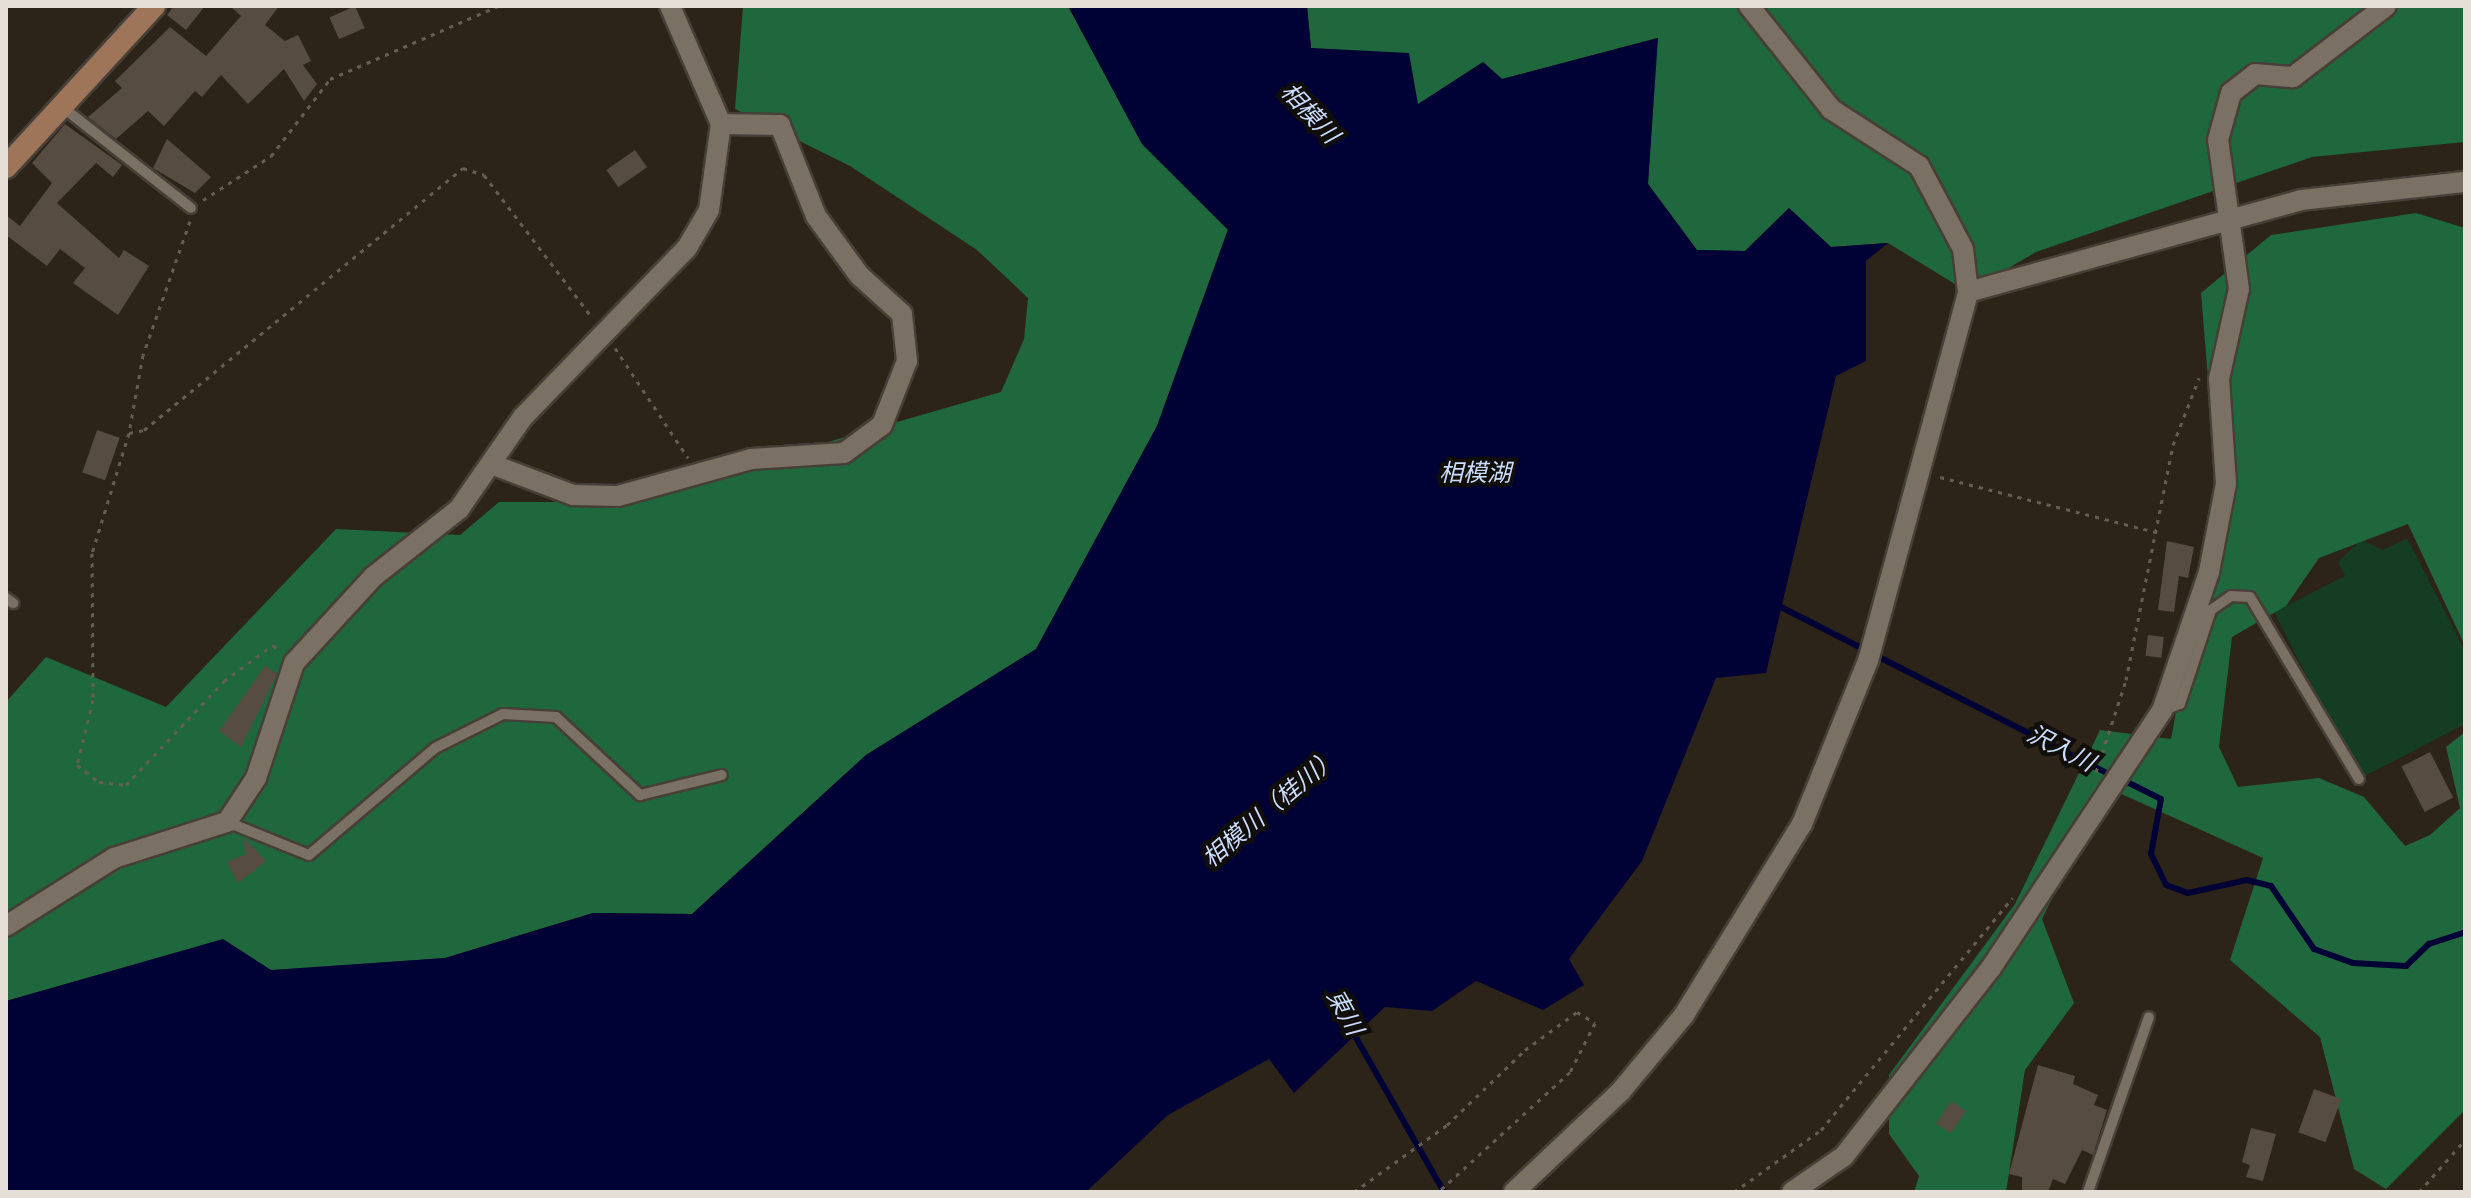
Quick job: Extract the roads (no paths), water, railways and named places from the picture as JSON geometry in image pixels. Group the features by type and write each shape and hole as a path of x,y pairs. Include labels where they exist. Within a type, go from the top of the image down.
{"main road":[{"path":"6,167 154,6"}],"street":[{"path":"6,926 114,858 227,822 256,778 294,663 373,577 459,509 523,417 687,248 709,210 721,124 670,6"},
{"path":"1514,1192 1656,1049 1774,876 1830,765 1868,661 1968,292 1963,249 1919,166 1831,109 1749,6"},
{"path":"1792,1192 1844,1156 1991,968 2162,711 2209,572 2226,484 2219,379 2239,289 2218,140 2231,93 2255,74 2293,77 2386,6"},
{"path":"491,464 594,497 774,455 844,453 882,425 907,361 902,314 859,275 816,216 780,125 721,124"},
{"path":"1968,292 2301,200 2465,182"}],"lane":[{"path":"61,106 191,208"},
{"path":"2162,711 2180,704 2211,610 2231,596 2250,597 2359,779"},
{"path":"227,822 309,855 435,748 503,714 556,717 640,795 722,775"},
{"path":"2103,1192 2089,1190 2149,1017"}],"water":[{"name":"相模湖","path":"1068,6 1307,6 1311,48 1409,53 1418,104 1483,62 1502,79 1658,38 1648,184 1697,250 1745,251 1789,208 1831,247 1888,243 1866,261 1866,361 1836,376 1766,673 1716,678 1642,861 1569,959 1584,985 1543,1010 1476,981 1432,1011 1385,1007 1294,1093 1269,1059 1168,1115 1086,1192 6,1192 6,1001 223,939 271,970 445,958 593,913 692,914 866,755 1036,649 1157,426 1228,230 1142,144"}],"waterway":[{"name":"沢入川","path":"1777,605 2112,776"},
{"name":"沢入川","path":"2123,780 2161,799 2151,854 2166,885 2188,893 2247,880 2271,886 2314,949 2353,963 2406,966 2429,944 2465,932"},
{"name":"東川","path":"1351,1029 1444,1192"}],"water label":[{"name":"相模川","path":"1310,113"},
{"name":"相模川（桂川）","path":"1270,808"}]}
